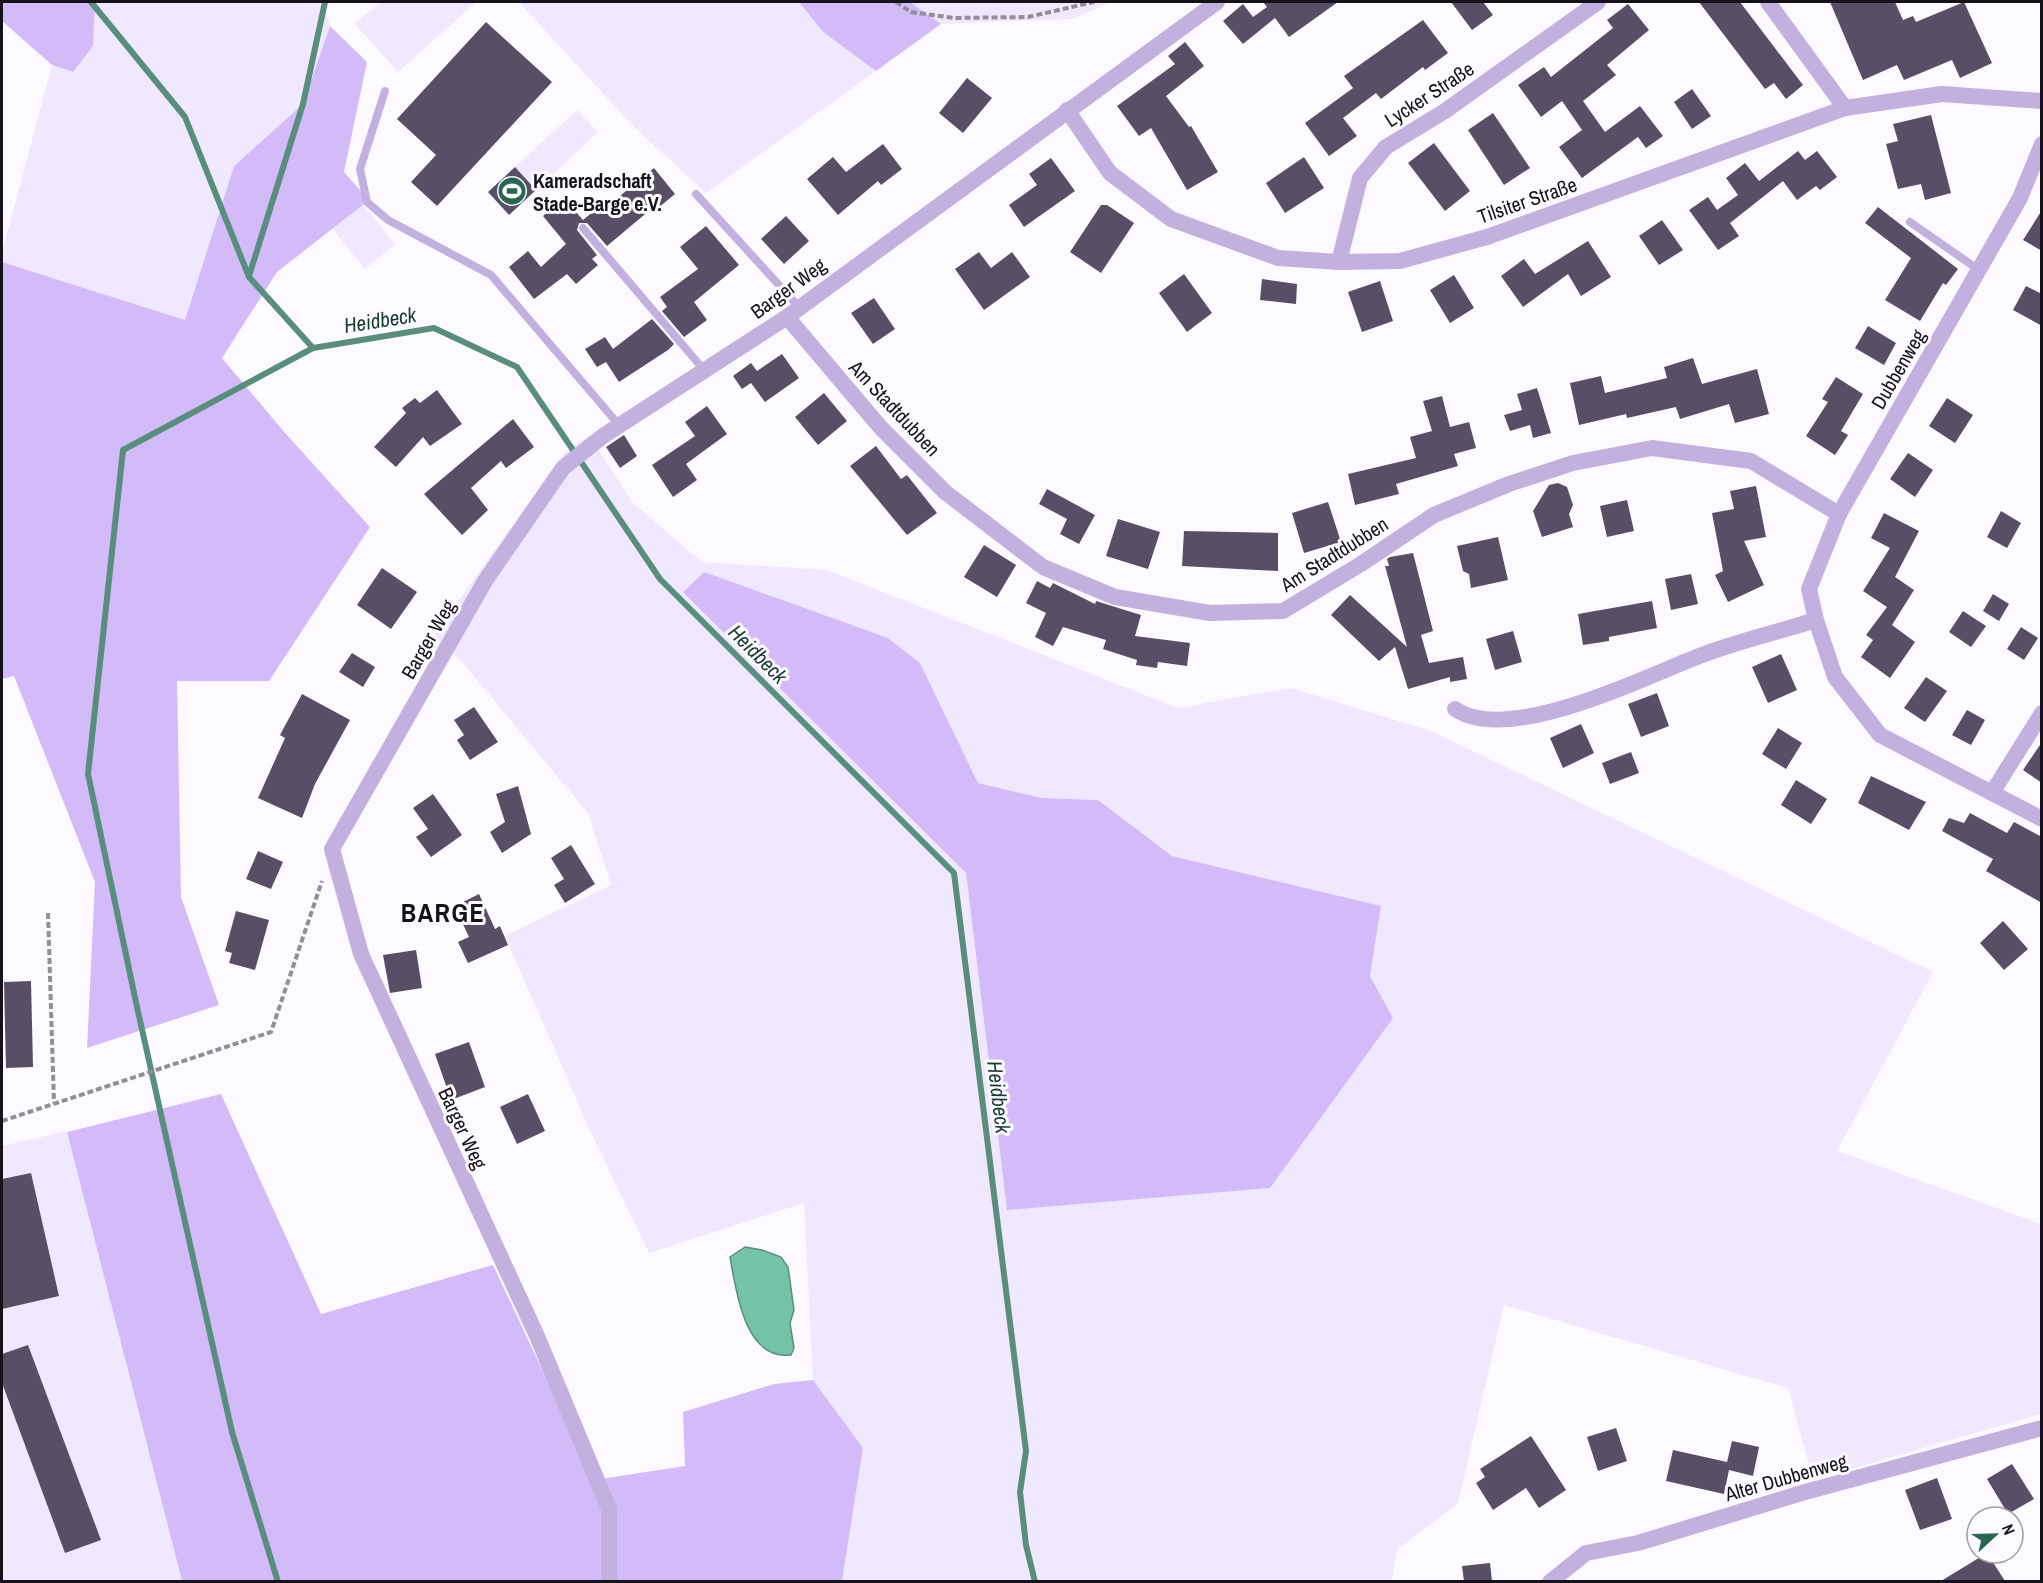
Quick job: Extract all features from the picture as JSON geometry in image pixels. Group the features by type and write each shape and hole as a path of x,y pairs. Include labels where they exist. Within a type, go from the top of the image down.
{"street":[{"name":"Barger Weg","path":"609,1581 609,1509 537,1336 361,954 332,849 485,581 562,468 603,436 793,312 1217,2"},
{"name":"Lycker Straße","path":"1339,262 1360,178 1386,147 1445,111 1598,2"},
{"path":"1768,2 1845,108"},
{"name":"Tilsiter Straße","path":"1068,110 1110,174 1171,219 1278,258 1339,262 1400,261 1487,237 1845,108 1942,94 2042,101"},
{"name":"Dubbenweg","path":"2042,144 2020,198 1839,514 1809,589 1816,620 1835,677 1880,735 2042,819"},
{"name":"Am Stadtdubben","path":"793,312 881,428 945,492 1043,567 1115,597 1210,613 1283,611 1434,515 1573,463 1652,448 1751,461 1839,514"},
{"path":"1455,709 1465,716 1501,721 1562,710 1705,654 1816,620"},
{"path":"1992,793 2042,714"},
{"name":"Alter Dubbenweg","path":"1550,1581 1586,1553 1638,1543 1805,1492 2042,1428"}],"lane":[{"path":"385,91 360,169 367,202 388,220 491,275 619,426"},
{"path":"696,194 793,312"},
{"path":"1910,222 1979,270"},
{"path":"583,228 704,370"}],"path":[{"path":"896,2 911,12 954,18 1028,17 1094,2"},
{"path":"2,1121 271,1032 332,849"},
{"path":"48,913 54,1103"}],"shaded area":[{"path":"2,2 95,2 93,46 73,72 52,65 2,21"},
{"path":"95,2 324,2 330,26 303,104 234,166 185,320 2,262 2,253 52,65 73,72 93,46"},
{"path":"380,2 476,2 398,72 355,24"},
{"path":"519,2 799,2 823,32 876,71 706,193 632,125"},
{"path":"799,2 910,2 941,24 876,71 823,32"},
{"path":"910,2 1111,2 1072,19 941,24"},
{"path":"330,26 367,62 344,172 369,200 277,272 222,358 286,434 370,527 269,681 177,681 181,897 219,1005 87,1048 95,882 14,676 2,679 2,262 185,320 234,166 303,104"},
{"path":"577,110 598,132 536,190 515,167"},
{"path":"355,195 395,244 365,269 325,220"},
{"path":"589,435 633,503 702,562 827,570 1178,708 1291,688 1431,731 1933,972 1837,1151 2041,1224 2041,1414 1813,1480 1788,1388 1504,1305 1458,1503 1397,1550 1392,1581 842,1581 863,1448 813,1380 804,1203 649,1253 592,1135 505,936 611,885 588,813 462,662 434,635 564,453","holes":["683,591 862,629 888,638 920,663 978,783 1042,798 1098,800 1172,856 1381,906 1370,976 1393,1018 1007,1210 966,873"]},
{"path":"704,572 888,638 920,663 978,783 1042,798 1098,800 1172,856 1381,906 1370,976 1393,1018 1270,1188 1007,1210 966,873 683,592"},
{"path":"221,1094 321,1314 493,1265 594,1480 685,1466 683,1412 774,1384 813,1380 863,1448 842,1581 182,1581 67,1132"},
{"path":"67,1131 182,1581 2,1581 2,1146"},
{"path":"745,1247 781,1257 788,1267 794,1310 790,1323 794,1348 791,1355 775,1354 763,1347 753,1336 746,1321 740,1305 730,1257"}],"building":[{"path":"1263,2 1338,2 1289,37 1275,18 1243,44 1223,21 1243,4 1253,17 1267,7"},
{"path":"1451,2 1483,2 1493,15 1472,30"},
{"path":"1699,2 1740,2 1803,85 1786,99 1774,83 1765,89"},
{"path":"1830,2 1895,2 1903,20 1913,16 1916,22 1964,2 1992,63 1960,78 1952,60 1904,80 1897,65 1863,80"},
{"path":"1628,4 1649,30 1607,65 1616,75 1583,101 1605,132 1640,106 1663,136 1646,148 1638,137 1582,178 1559,147 1582,130 1562,101 1541,117 1518,85 1544,67 1551,77 1613,28 1607,20"},
{"path":"1423,20 1448,53 1425,70 1423,67 1381,99 1376,93 1343,118 1357,136 1329,156 1305,123 1353,88 1344,76"},
{"path":"486,22 552,82 437,206 411,182 436,155 397,119"},
{"path":"1185,42 1204,66 1166,96 1189,127 1191,126 1218,172 1187,190 1151,128 1139,136 1117,106 1175,64 1168,56"},
{"path":"967,78 992,98 963,133 939,113"},
{"path":"1692,89 1711,116 1692,129 1674,102"},
{"path":"1493,113 1530,168 1504,185 1468,130"},
{"path":"1931,115 1951,193 1925,200 1921,184 1898,189 1886,144 1898,141 1893,124"},
{"path":"1434,143 1470,191 1445,211 1408,163"},
{"path":"883,144 902,169 881,185 878,181 838,215 807,179 833,157 846,172"},
{"path":"1798,151 1805,160 1817,151 1837,177 1820,190 1816,186 1797,200 1783,181 1730,223 1739,236 1718,250 1689,210 1708,197 1717,210 1738,195 1726,178 1745,163 1759,181"},
{"path":"1304,157 1324,188 1285,213 1266,183"},
{"path":"1051,158 1075,191 1024,227 1009,205 1037,185 1029,174"},
{"name":"Kameradschaft Stade-Barge e.V.","path":"515,167 536,190 509,215 488,192"},
{"path":"654,168 675,194 652,213 650,210 607,246 587,223 579,223 577,230 597,255 592,259 598,265 576,284 567,274 534,299 509,267 528,251 541,267 566,244 543,216 564,198 583,220 606,201 609,205"},
{"path":"1101,205 1107,205 1134,223 1101,273 1070,252"},
{"path":"1878,207 1958,269 1946,285 1943,283 1920,321 1885,300 1911,258 1865,223"},
{"path":"2042,210 2042,251 2023,240"},
{"path":"786,216 809,241 784,264 761,239"},
{"path":"1662,220 1683,250 1659,265 1639,236"},
{"path":"706,226 739,265 694,302 707,320 684,337 662,311 667,307 660,297 698,269 680,247"},
{"path":"1588,241 1611,277 1581,296 1568,274 1523,307 1501,276 1524,259 1535,274"},
{"path":"979,252 991,268 1012,252 1030,277 984,310 955,269"},
{"path":"1184,274 1212,313 1187,332 1159,293"},
{"path":"1454,275 1474,308 1450,323 1430,290"},
{"path":"1262,279 1297,284 1296,304 1260,300"},
{"path":"1380,281 1393,321 1362,332 1348,292"},
{"path":"2026,286 2042,294 2042,326 2013,310"},
{"path":"874,298 895,329 873,344 851,313"},
{"path":"652,319 674,344 619,382 606,362 597,367 585,349 605,337 613,349"},
{"path":"1868,326 1896,343 1884,365 1855,348"},
{"path":"782,354 799,378 765,402 751,383 742,389 733,376 751,363 757,371"},
{"path":"1693,358 1702,384 1757,369 1769,414 1735,423 1729,404 1680,419 1676,407 1627,418 1626,414 1579,425 1570,383 1601,376 1605,393 1667,378 1664,367"},
{"path":"1836,377 1863,394 1841,431 1848,435 1835,455 1806,436 1828,402 1822,399"},
{"path":"1537,388 1551,433 1533,438 1530,425 1510,431 1504,415 1522,410 1517,394"},
{"path":"437,390 462,424 430,446 423,437 396,467 374,447 406,413 402,408 415,398 420,403"},
{"path":"824,393 847,421 818,445 795,417"},
{"path":"1442,396 1450,427 1469,422 1476,448 1454,454 1458,466 1396,484 1399,494 1355,505 1348,474 1416,458 1410,437 1432,431 1423,401"},
{"path":"1947,398 1973,415 1955,443 1929,426"},
{"path":"707,406 727,434 686,464 697,480 673,497 652,465 695,436 685,422"},
{"path":"513,419 534,447 506,468 501,461 471,488 488,510 462,535 424,494"},
{"path":"624,435 637,456 620,468 606,447"},
{"path":"876,446 901,479 907,475 937,513 907,535 850,466"},
{"path":"1908,453 1933,470 1915,497 1890,479"},
{"path":"1558,483 1567,487 1573,505 1569,514 1573,527 1542,537 1533,511 1549,485"},
{"path":"1756,486 1766,537 1744,541 1764,585 1728,602 1715,575 1723,571 1712,513 1734,509 1730,491"},
{"path":"1047,489 1095,515 1079,544 1060,534 1067,519 1039,504"},
{"path":"1627,500 1634,531 1607,537 1600,506"},
{"path":"1328,502 1341,542 1304,553 1292,513"},
{"path":"2001,511 2021,523 2007,548 1987,537"},
{"path":"1884,513 1919,531 1895,577 1914,590 1892,625 1915,642 1890,678 1861,657 1873,640 1866,635 1887,607 1863,591 1890,548 1871,538"},
{"path":"1118,519 1160,532 1148,569 1106,556"},
{"path":"1184,531 1278,533 1278,571 1182,566"},
{"path":"1498,537 1508,580 1471,588 1469,574 1463,571 1457,546"},
{"path":"984,545 1016,565 997,597 964,577"},
{"path":"1413,553 1433,631 1421,635 1429,663 1463,657 1467,679 1450,682 1450,677 1408,689 1395,647 1379,661 1331,615 1350,595 1407,647 1385,566 1389,566 1387,559 1390,557"},
{"path":"382,568 417,592 391,629 357,605"},
{"path":"1691,574 1698,604 1671,610 1665,579"},
{"path":"1037,581 1050,588 1053,583 1095,604 1096,601 1141,615 1135,636 1190,643 1187,666 1158,662 1157,668 1136,665 1137,660 1103,649 1106,640 1063,627 1053,646 1035,637 1046,613 1026,603"},
{"path":"1993,594 2009,604 1999,621 1983,611"},
{"path":"1652,601 1657,628 1609,637 1609,641 1583,645 1578,614"},
{"path":"1963,611 1986,626 1971,647 1949,632"},
{"path":"2021,627 2038,638 2024,660 2007,649"},
{"path":"1513,631 1522,662 1495,670 1486,639"},
{"path":"352,653 375,667 363,687 339,672"},
{"path":"1781,654 1797,690 1768,703 1752,667"},
{"path":"1926,677 1947,691 1925,722 1904,708"},
{"path":"1657,693 1669,726 1641,737 1628,704"},
{"path":"302,694 350,720 315,784 302,818 258,798 285,738 280,735"},
{"path":"474,707 498,742 470,760 457,740 464,735 454,720"},
{"path":"1967,710 1985,720 1971,745 1952,735"},
{"path":"1581,724 1594,753 1563,768 1550,738"},
{"path":"1778,728 1802,743 1786,769 1762,754"},
{"path":"2042,742 2042,783 2023,770"},
{"path":"1631,752 1639,773 1610,784 1602,763"},
{"path":"1871,776 1926,802 1909,830 1858,803"},
{"path":"1796,780 1827,799 1811,824 1781,805"},
{"path":"518,786 531,834 502,853 490,832 505,822 496,794"},
{"path":"433,794 462,835 431,857 416,837 428,829 413,808"},
{"path":"1970,813 2007,833 2014,822 2042,837 2042,903 1986,871 1993,859 1942,831 1949,818 1964,823"},
{"path":"571,845 595,884 565,903 554,885 564,879 551,858"},
{"path":"258,851 283,862 271,889 246,879"},
{"path":"479,894 495,929 500,926 508,945 468,963 458,942 469,937 462,922 468,919 461,903"},
{"path":"236,911 269,920 255,970 229,963 232,953 225,951"},
{"path":"2003,921 2028,949 2004,970 1980,943"},
{"path":"416,950 422,988 390,993 383,955"},
{"path":"31,981 33,1067 6,1068 4,982"},
{"path":"469,1042 485,1087 451,1100 435,1054"},
{"path":"528,1094 545,1131 517,1144 500,1107"},
{"path":"31,1173 59,1296 2,1309 2,1179"},
{"path":"28,1345 101,1540 65,1553 2,1383 2,1354"},
{"path":"1616,1428 1627,1461 1598,1471 1587,1437"},
{"path":"1531,1436 1566,1490 1539,1508 1526,1488 1493,1510 1476,1483 1485,1477 1480,1469"},
{"path":"1732,1441 1759,1447 1753,1476 1729,1470 1724,1494 1666,1481 1673,1450 1727,1462"},
{"path":"2012,1464 2034,1499 2024,1505 2003,1505 1987,1479"},
{"path":"1937,1478 1952,1519 1920,1530 1905,1490"},
{"path":"1490,1563 1492,1581 1464,1581 1462,1566"},
{"path":"1967,1565 1995,1565 2005,1581 1941,1581"}],"waterway":[{"name":"Heidbeck","path":"91,2 185,117 249,277 313,348 434,328 517,367 660,579 954,873 1026,1451 1020,1492 1026,1545 1035,1582"},
{"path":"249,276 303,104 325,2"},
{"path":"278,1582 232,1432 137,1007 88,774 123,450 313,348"}],"place":[{"name":"Kameradschaft Stade-Barge e.V.","path":"512,191"}],"district":[{"name":"BARGE","path":"443,912"}]}
